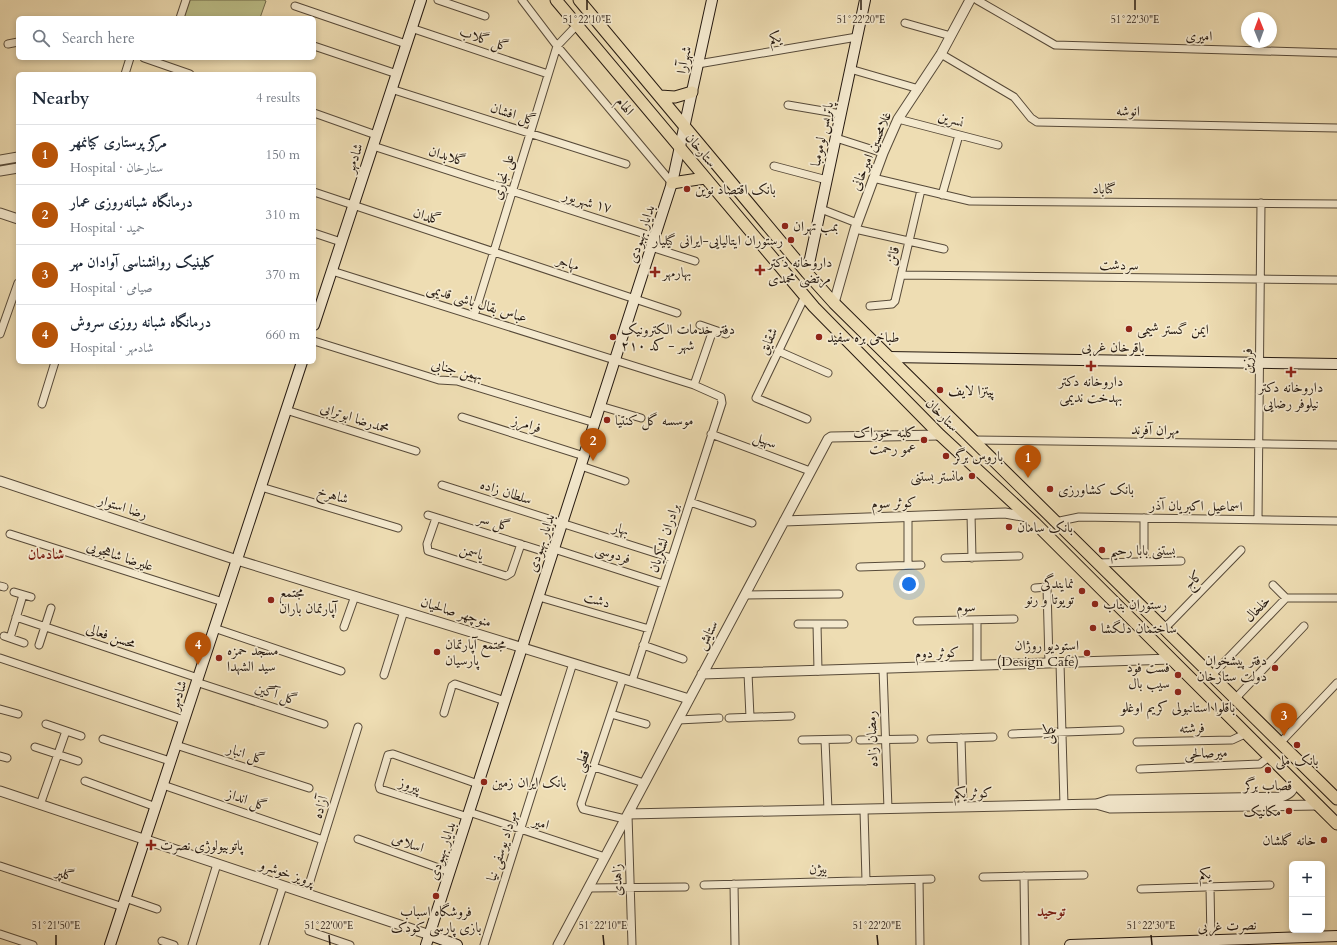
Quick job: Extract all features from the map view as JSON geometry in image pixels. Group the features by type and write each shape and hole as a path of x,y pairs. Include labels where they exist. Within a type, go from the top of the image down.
{"main road":[{"name":"شادمهر","path":"316,317 421,0"},
{"name":"ستارخان","path":"556,0 704,178 805,296 940,435 1031,520 1337,824"},
{"name":"ستارخان","path":"579,0 807,274 834,303 1337,799"},
{"name":"شهرآرا","path":"680,148 712,0"},
{"name":"پاتریس لومومبا","path":"807,274 865,0"},
{"path":"660,96 675,97 692,92"},
{"name":"بدایار بهبودی","path":"428,940 672,183 680,148"},
{"path":"672,183 704,178"},
{"name":"باقرخان غربی","path":"888,357 1337,364"},
{"name":"شادمهر","path":"110,945 301,364"},
{"path":"1010,501 1024,502 1025,499 1022,490"},
{"path":"1031,520 1037,514 1044,511"},
{"path":"1305,791 1317,780"},
{"name":"نصرت غربی","path":"1070,945 1284,942 1337,936"},
{"path":"428,940 457,945"}],"street":[{"path":"181,16 186,0"},
{"path":"438,0 485,16"},
{"name":"الهام","path":"522,0 557,46 672,183"},
{"name":"غلامحسین امیرخانی","path":"834,303 856,226 883,152 898,119 941,54 970,0"},
{"name":"امیری","path":"977,0 1055,45 1337,52"},
{"path":"296,6 406,44"},
{"path":"905,22 951,36"},
{"path":"557,46 577,25"},
{"name":"گل گلاب","path":"412,28 548,74"},
{"name":"یکم","path":"698,64 857,36"},
{"path":"8,44 16,42"},
{"name":"علی نجاری","path":"474,316 557,46"},
{"path":"316,47 397,74"},
{"name":"انوشه","path":"941,54 1014,97 1031,118 1037,122 1337,128"},
{"path":"126,72 129,60"},
{"path":"155,60 166,62 186,72"},
{"path":"850,69 919,89"},
{"name":"گل افشان","path":"391,89 626,164"},
{"path":"788,105 841,114"},
{"path":"316,114 376,135"},
{"name":"نسرین","path":"898,119 998,145"},
{"path":"942,195 959,135"},
{"path":"836,138 883,152"},
{"name":"گلابدان","path":"373,146 512,191"},
{"path":"0,160 16,157"},
{"path":"774,166 827,180"},
{"path":"0,172 16,168"},
{"name":"گناباد","path":"873,178 970,201 1337,204"},
{"name":"قائن","path":"870,306 894,303 921,190"},
{"name":"١٧ شهریور","path":"512,191 653,242 695,261"},
{"name":"گلدان","path":"316,193 494,252"},
{"name":"فرزین","path":"1258,519 1261,203"},
{"path":"821,209 856,226 944,249"},
{"path":"0,213 16,218"},
{"path":"316,234 341,242"},
{"name":"مهاجر","path":"494,252 634,300 677,313"},
{"name":"عباس بقال باشی قدیمی","path":"332,271 694,385 719,395 722,403"},
{"name":"سردشت","path":"901,275 1337,280"},
{"path":"0,334 16,289"},
{"name":"شقایق","path":"805,296 756,398 807,419"},
{"path":"700,325 726,334"},
{"path":"694,385 713,330"},
{"name":"بهمن جنابی","path":"316,342 439,380 457,381 594,423"},
{"path":"778,351 828,373"},
{"path":"42,404 54,364"},
{"name":"برادران لشکریان","path":"627,680 644,645 722,403"},
{"path":"600,406 641,418"},
{"name":"محمدرضا ابوترابی","path":"286,410 416,451"},
{"name":"فرامرز","path":"462,417 582,461 625,481"},
{"name":"سهیل","path":"711,434 810,471"},
{"name":"ستایش","path":"558,945 828,439 831,437 940,435"},
{"name":"مهران آفرند","path":"972,440 1337,445"},
{"name":"رضا استوار","path":"0,481 237,560"},
{"name":"سلطان زاده","path":"442,485 562,524"},
{"name":"شاهرخ","path":"261,486 398,528"},
{"path":"1005,513 1011,508 1010,501"},
{"path":"690,502 752,523"},
{"name":"کوثر سوم","path":"784,521 1005,513 1031,520"},
{"path":"971,514 972,558"},
{"name":"گل سر","path":"428,515 553,552"},
{"path":"908,516 908,565"},
{"name":"اسماعیل اکبریان آذر","path":"1055,522 1079,517 1337,521"},
{"name":"یاسمن","path":"436,518 428,544 428,551 506,576 511,573 522,544"},
{"path":"1144,518 1144,562"},
{"name":"بهار","path":"562,524 671,558"},
{"name":"علیرضا شاهجویی","path":"10,534 223,602"},
{"name":"کاج","path":"1164,629 1241,550"},
{"name":"فردوسی","path":"553,552 663,584"},
{"path":"945,558 1019,556"},
{"name":"منوچهر صالحیان","path":"237,560 689,699"},
{"path":"1097,563 1181,561"},
{"path":"860,567 921,565"},
{"path":"1273,585 1286,598"},
{"path":"1035,588 1047,587 1049,663"},
{"path":"14,592 31,598"},
{"path":"745,595 839,594"},
{"path":"23,595 16,617 7,637 24,643"},
{"path":"344,627 355,596"},
{"name":"دشت","path":"539,597 649,629"},
{"name":"خلخال","path":"1211,676 1286,598 1337,598"},
{"path":"39,645 51,608"},
{"path":"384,675 404,611"},
{"name":"محسن فعالی","path":"16,617 197,680"},
{"name":"سوم","path":"917,621 1014,619"},
{"path":"977,620 977,666"},
{"path":"798,624 844,624"},
{"path":"817,624 818,671"},
{"path":"1235,699 1304,626"},
{"path":"214,628 341,670"},
{"path":"644,645 683,658"},
{"path":"0,658 184,720"},
{"name":"کوثر دوم","path":"702,674 1172,659"},
{"name":"مهرداد یوسفی نیا","path":"484,945 573,663"},
{"name":"کمالی","path":"1060,663 1064,805"},
{"name":"رمضان زاده","path":"883,669 888,809"},
{"path":"748,673 750,717"},
{"name":"گل آگین","path":"197,680 324,724"},
{"name":"قطبی","path":"627,680 611,714 581,807 627,817"},
{"path":"1280,743 1337,683"},
{"path":"444,713 452,686 455,684 505,701"},
{"path":"0,709 18,714"},
{"path":"611,714 646,724"},
{"path":"730,718 791,716"},
{"path":"678,720 719,718"},
{"path":"46,724 81,736"},
{"name":"آزاده","path":"306,894 358,727"},
{"path":"1012,734 1120,730"},
{"path":"40,805 66,731"},
{"name":"فرشته","path":"1136,742 1232,740 1247,733"},
{"path":"931,739 993,737"},
{"path":"961,738 963,808"},
{"path":"103,739 170,761"},
{"path":"802,740 848,739"},
{"path":"860,740 914,739"},
{"path":"825,740 828,810"},
{"name":"گل انبار","path":"176,745 309,788"},
{"path":"35,748 78,761"},
{"name":"پیروز","path":"468,815 380,789 379,785 388,755 390,754 478,784"},
{"name":"میرصالحی","path":"1140,769 1260,764 1270,756"},
{"path":"594,768 644,783"},
{"path":"85,781 156,807"},
{"path":"1096,804 1109,800 1281,797 1290,794 1294,788 1295,782"},
{"name":"گل انداز","path":"163,785 323,840"},
{"name":"پرویز خوشرو","path":"0,791 306,894 428,940"},
{"name":"کوثر یکم","path":"627,817 828,810 1096,804 1110,808 1319,805"},
{"path":"864,810 866,881"},
{"name":"امیر","path":"468,815 521,829 605,857"},
{"name":"زاهدی","path":"627,817 631,888 632,945"},
{"name":"اسلامی","path":"358,839 450,872"},
{"path":"192,945 217,864"},
{"name":"گلپر","path":"0,866 124,903 157,909"},
{"path":"983,877 1084,875"},
{"path":"1024,876 1026,945"},
{"path":"919,880 920,945"},
{"name":"بیژن","path":"704,884 931,880"},
{"path":"734,884 735,945"},
{"name":"یکم","path":"1141,888 1270,885"},
{"path":"264,945 283,886"},
{"path":"589,888 685,887"},
{"path":"1210,887 1218,942"},
{"path":"309,931 350,945"},
{"path":"0,934 33,945"},
{"path":"162,941 174,945"}],"green space":[{"path":"189,0 266,1 261,16 183,16"}],"place":[{"name":"بانک اقتصاد نوین","path":"687,189"},
{"name":"بمب تهران","path":"785,226"},
{"name":"رستوران ایتالیایی-ایرانی گیلیار","path":"791,240"},
{"name":"داروخانه دکتر مرتضی محمدی","path":"760,270"},
{"name":"بهارمهر","path":"655,272"},
{"name":"ایمن گستر شیمی","path":"1129,329"},
{"name":"دفتر خدمات الکترونیک شهر - کد ۲۱۰","path":"613,337"},
{"name":"طباخی بره سفید","path":"819,337"},
{"name":"داروخانه دکتر بهدخت ندیمی","path":"1091,366"},
{"name":"داروخانه دکتر نیلوفر رضایی","path":"1291,372"},
{"name":"پیتزا لایف","path":"940,390"},
{"name":"موسسه گل کنتیا","path":"607,420"},
{"name":"کلبه خوراک عمو رحمت","path":"924,440"},
{"name":"باروس برگر","path":"946,456"},
{"name":"درمانگاه شبانه‌روزی عمار","path":"593,461"},
{"name":"مانستر بستنی","path":"972,476"},
{"name":"مرکز پرستاری کیانمهر","path":"1028,478"},
{"name":"بانک کشاورزی","path":"1050,489"},
{"name":"بانک سامان","path":"1009,527"},
{"name":"بستنی بابا رحیم","path":"1102,550"},
{"name":"نمایندگی تویوتا و رنو","path":"1082,591"},
{"name":"مجتمع آپارتمان باران","path":"271,600"},
{"name":"رستوران بناب","path":"1095,604"},
{"name":"ساختمان دلگشا","path":"1093,628"},
{"name":"مجتمع آپارتمان پارسیان","path":"437,652"},
{"name":"استودیو روژان (Design Cafe)","path":"1087,653"},
{"name":"مسجد حمزه سید الشهدا","path":"219,658"},
{"name":"درمانگاه شبانه روزی سروش","path":"198,665"},
{"name":"دفتر پیشخوان دولت ستارخان","path":"1275,668"},
{"name":"فست فود سيب بال","path":"1178,675"},
{"name":"باقلوا استانبولی کریم اوغلو","path":"1178,692"},
{"name":"کلینیک روانشناسی آوادان مهر","path":"1284,736"},
{"name":"بانک ملی","path":"1297,745"},
{"name":"قصاب برگر","path":"1268,770"},
{"name":"بانک ایران زمین","path":"484,782"},
{"name":"مکانیک","path":"1289,811"},
{"name":"خانه گلشان","path":"1324,840"},
{"name":"پاتوبیولوژی نصرت","path":"151,845"},
{"name":"فروشگاه اسباب بازی پارسی کودک","path":"436,896"}],"district":[{"name":"شادمان","path":"46,554"},
{"name":"توحید","path":"1051,911"}]}
